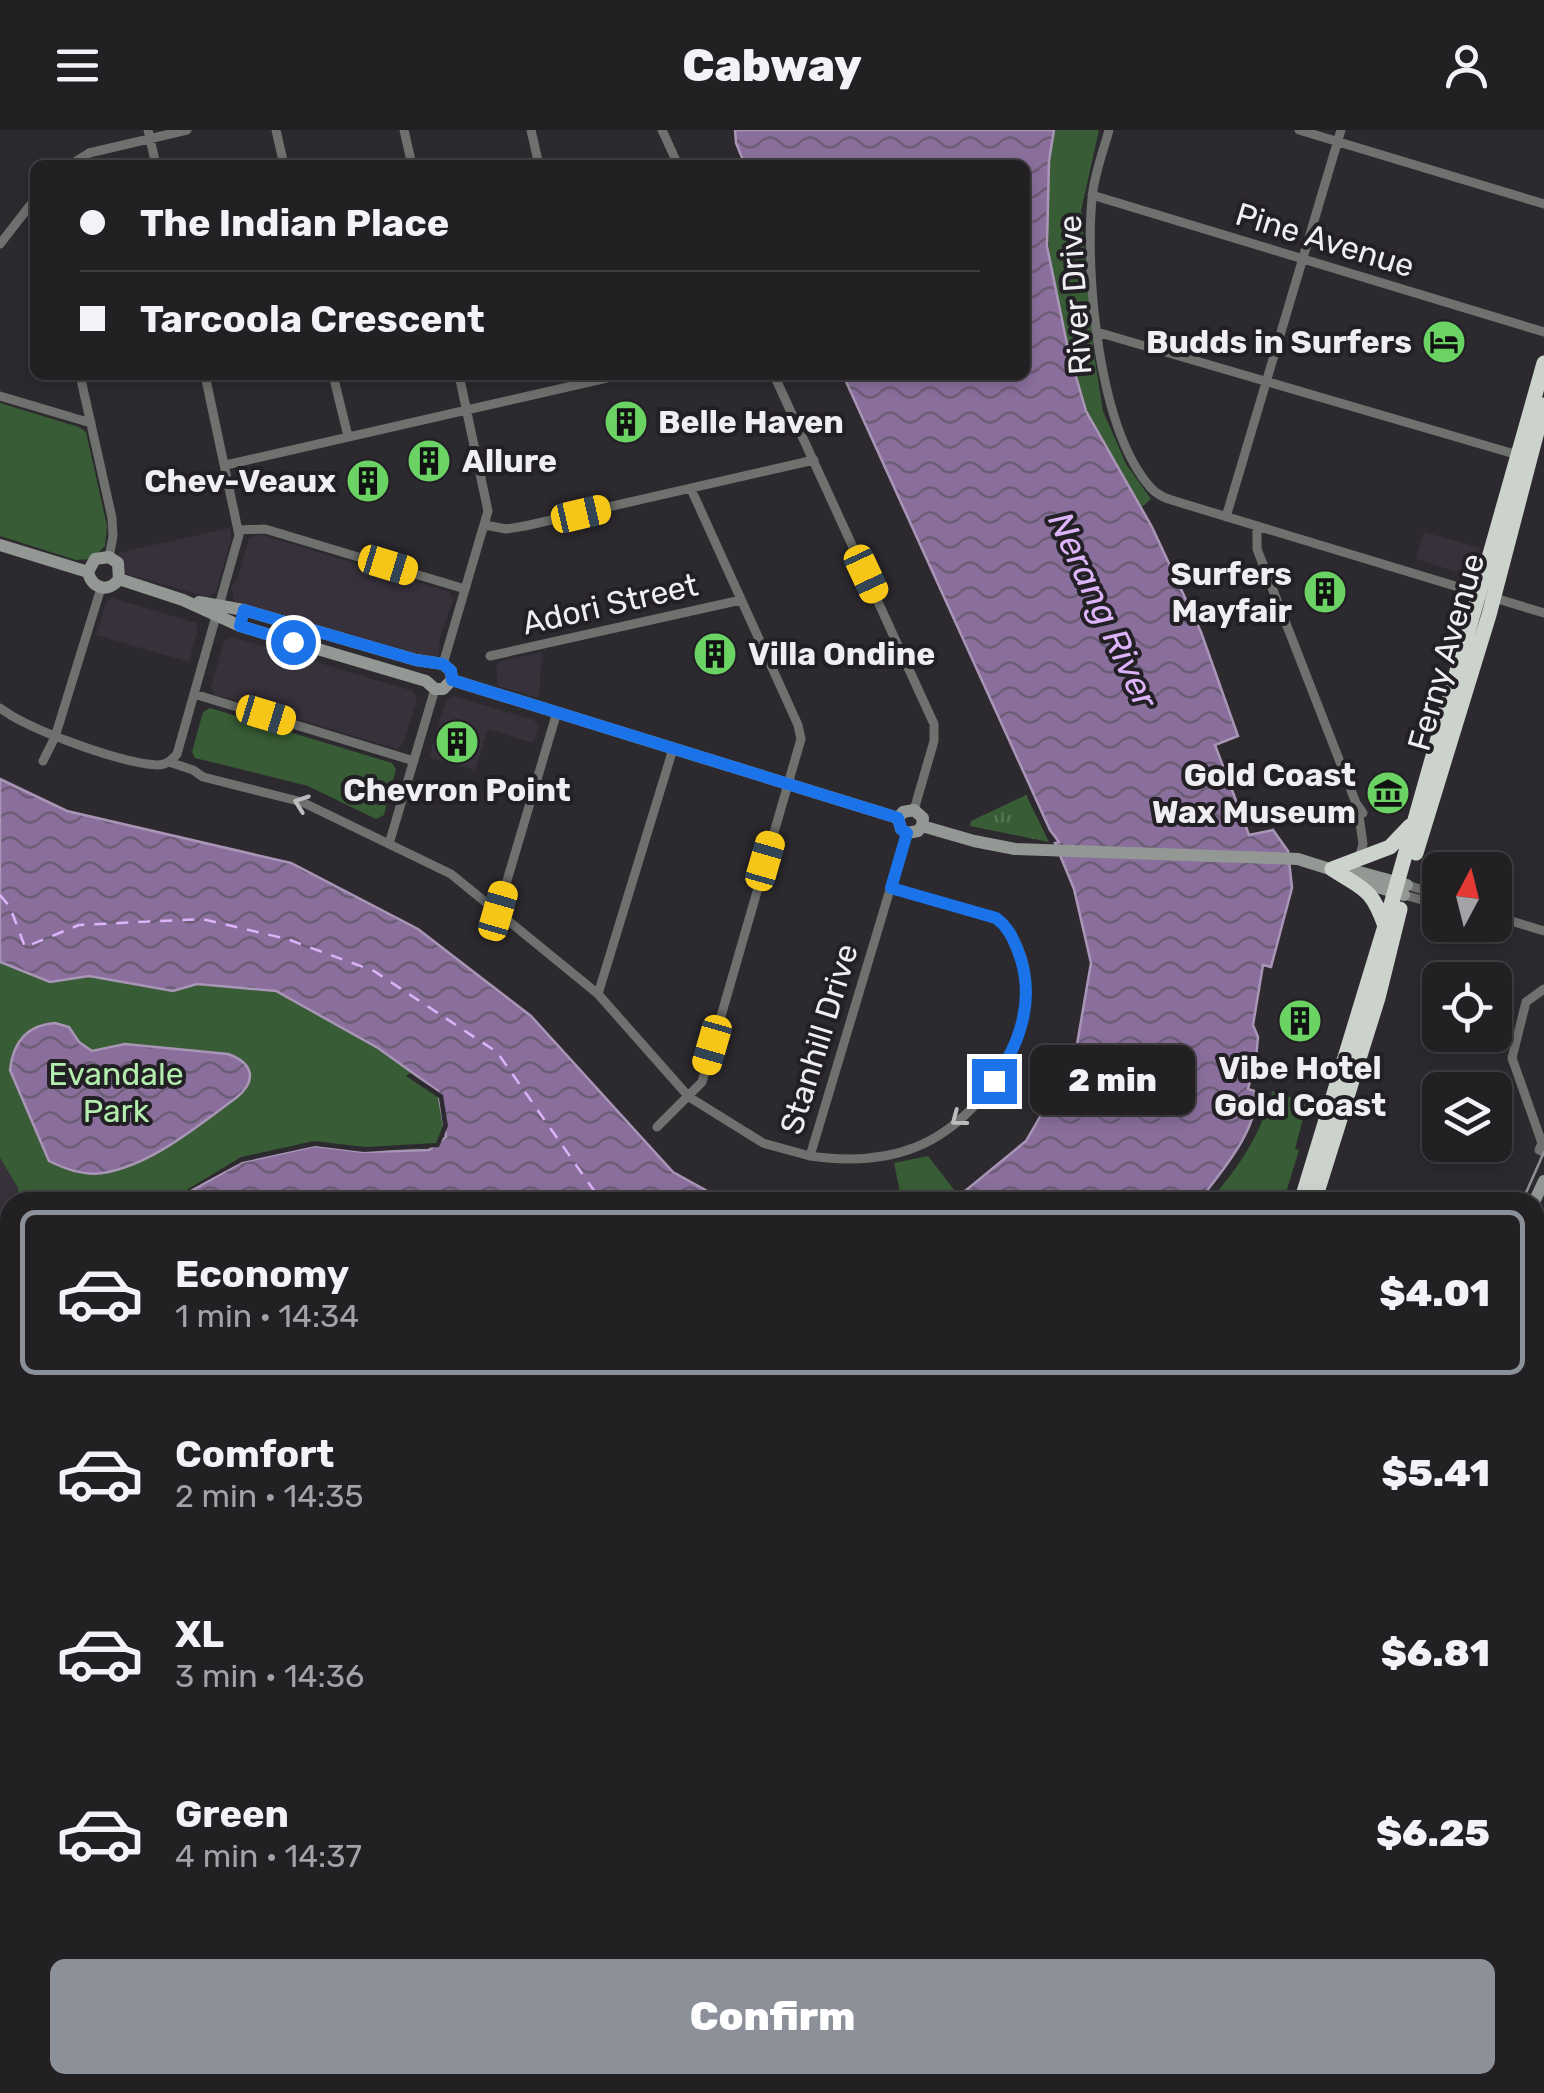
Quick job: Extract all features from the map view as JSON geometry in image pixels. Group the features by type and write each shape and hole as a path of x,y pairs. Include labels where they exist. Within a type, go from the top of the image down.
{"highway":[{"name":"Ferny Avenue","path":"1530,458 1544,363"},
{"name":"Ferny Avenue","path":"1317,1192 1378,998 1414,821 1544,404"},
{"name":"Ferny Avenue","path":"1401,889 1486,595"},
{"path":"1332,869 1390,846 1414,821"},
{"path":"1332,869 1365,887 1385,926"},
{"path":"1305,1192 1385,926 1401,889"},
{"path":"1340,1075 1348,1065 1368,1002 1378,998"}],"main road":[{"path":"0,545 88,572 100,588 109,588 119,579 120,568 109,557 94,559 88,572"},
{"path":"119,579 219,611 240,626 430,685 447,687 452,680 451,671 439,663 244,610 219,611"},
{"path":"240,626 244,610"},
{"path":"430,685 428,668 439,663"},
{"path":"452,680 898,818"},
{"path":"898,818 906,810 914,810 921,814 922,826"},
{"path":"898,818 901,829 907,833 922,826"},
{"path":"922,826 994,846 1290,859 1348,869 1401,889"}],"street":[{"path":"77,160 89,152 149,134 187,130"},
{"path":"276,130 283,160"},
{"path":"404,130 411,160"},
{"path":"531,130 538,160"},
{"path":"662,130 676,160"},
{"name":"River Drive","path":"1109,130 1092,195 1098,332 1113,413 1141,475 1152,489 1164,498 1544,614"},
{"path":"1300,130 1544,204"},
{"path":"1226,517 1341,130"},
{"path":"149,134 155,160"},
{"name":"Pine Avenue","path":"1092,195 1544,332"},
{"path":"0,244 30,207"},
{"path":"1098,332 1530,458"},
{"path":"81,380 113,522 109,557"},
{"path":"173,758 240,530 206,380"},
{"path":"334,380 348,436"},
{"path":"439,663 485,524 488,503 460,380"},
{"path":"226,465 467,411 582,380"},
{"path":"776,380 934,724 934,738 914,810"},
{"path":"0,396 91,423"},
{"path":"485,524 515,528 814,460"},
{"path":"657,1127 702,1082 799,746 800,729 691,489"},
{"path":"1257,527 1257,549 1360,809 1362,844 1358,860"},
{"path":"240,530 265,529 465,588"},
{"path":"43,761 55,737 100,588"},
{"name":"Adori Street","path":"490,656 741,600"},
{"path":"389,844 414,761 430,685"},
{"path":"194,694 414,761"},
{"name":"Stanhill Drive","path":"0,708 55,737 158,765 173,758 203,777 302,802 452,874 598,994 689,1098 762,1143 810,1156 907,833"},
{"path":"498,911 557,712"},
{"path":"598,994 673,749"},
{"path":"810,1156 874,1157 930,1140 979,1103 1009,1058 1022,1028 1026,972 1001,921 891,888"},
{"path":"1401,889 1422,892"},
{"path":"1401,889 1422,898"},
{"path":"1512,921 1544,931"},
{"path":"1544,989 1526,1002 1512,1058 1542,1143 1539,1150 1544,1152"}],"shaded area":[{"path":"230,528 231,540 216,592 208,597 130,575 118,559 118,553"},
{"path":"1424,532 1480,548 1475,570 1467,575 1416,559"},
{"path":"259,534 449,592 453,600 440,637 439,654 434,659 234,601 231,587 238,578 249,539"},
{"path":"112,598 196,623 189,662 96,635 106,603"},
{"path":"232,637 413,691 417,699 403,744 397,749 214,694 211,687 224,641"},
{"path":"542,652 539,698 498,686 499,662"},
{"path":"453,696 534,720 538,727 533,743 488,729 475,770 429,757 446,700"},
{"path":"0,1158 18,1192 0,1192"}],"green space":[{"path":"1054,130 1099,130 1081,211 1094,354 1103,411 1126,464 1151,499 1141,508 1090,421 1064,340 1048,235"},
{"path":"0,403 86,432 107,526 105,546 92,559 76,560 0,536"},
{"path":"210,708 392,763 396,769 384,815 376,819 308,786 195,758 192,752 203,712"},
{"path":"1026,795 1049,842 970,826 971,821"},
{"name":"Evandale Park","path":"0,962 50,982 89,976 173,991 197,984 276,991 378,1048 438,1091 448,1126 439,1147 243,1162 190,1192 18,1192 0,1158"},
{"path":"1272,1091 1313,1105 1305,1111 1295,1149 1299,1150 1286,1192 1216,1192 1247,1151"},
{"path":"928,1156 956,1192 900,1192 894,1163"}],"water":[{"name":"Nerang River","path":"735,130 1054,130 1049,161 1047,246 1068,349 1086,411 1152,527 1201,632 1238,736 1215,745 1249,835 1273,830 1288,851 1292,888 1271,967 1263,965 1253,1025 1258,1037 1248,1089 1254,1091 1252,1119 1237,1150 1206,1192 964,1192 1026,1141 1075,1056 1091,963 1074,889 1055,843 1059,842 1050,830 845,380 1030,380 1030,160 743,160"},
{"path":"0,779 67,811 291,863 418,929 531,1016 673,1172 709,1192 190,1192 242,1162 315,1146 364,1152 429,1150 446,1137 438,1091 378,1048 276,991 197,984 173,991 89,976 50,982 0,962"},
{"path":"55,1023 69,1027 79,1042 92,1051 125,1044 228,1054 243,1062 250,1079 236,1098 190,1132 139,1162 103,1173 75,1171 49,1161 10,1070 14,1051 23,1037 37,1027"}],"pier":[{"path":"410,1073 443,1095 448,1126 439,1147 364,1152 315,1146 242,1162 183,1192 241,1157 314,1141 365,1147 436,1143 443,1126 439,1098 406,1076"}],"ferry route":[{"path":"0,895 10,907 25,947 79,925 202,919 287,939 374,971 497,1052 595,1192"}],"tram line":[{"path":"1526,1192 1544,1152"}],"place":[{"name":"Budds in Surfers","path":"1444,342"},
{"name":"Belle Haven","path":"626,422"},
{"name":"Allure","path":"429,461"},
{"name":"Chev-Veaux","path":"368,481"},
{"name":"Surfers Mayfair","path":"1325,592"},
{"name":"Villa Ondine","path":"715,654"},
{"name":"Chevron Point","path":"457,742"},
{"name":"Gold Coast Wax Museum","path":"1388,793"},
{"name":"Vibe Hotel Gold Coast","path":"1300,1021"}],"route":[{"path":"293,642 240,626 244,610 416,660 443,664 451,671 452,680 898,818 901,829 907,833 891,888 1001,921 1026,972 1022,1028 994,1081"}]}
